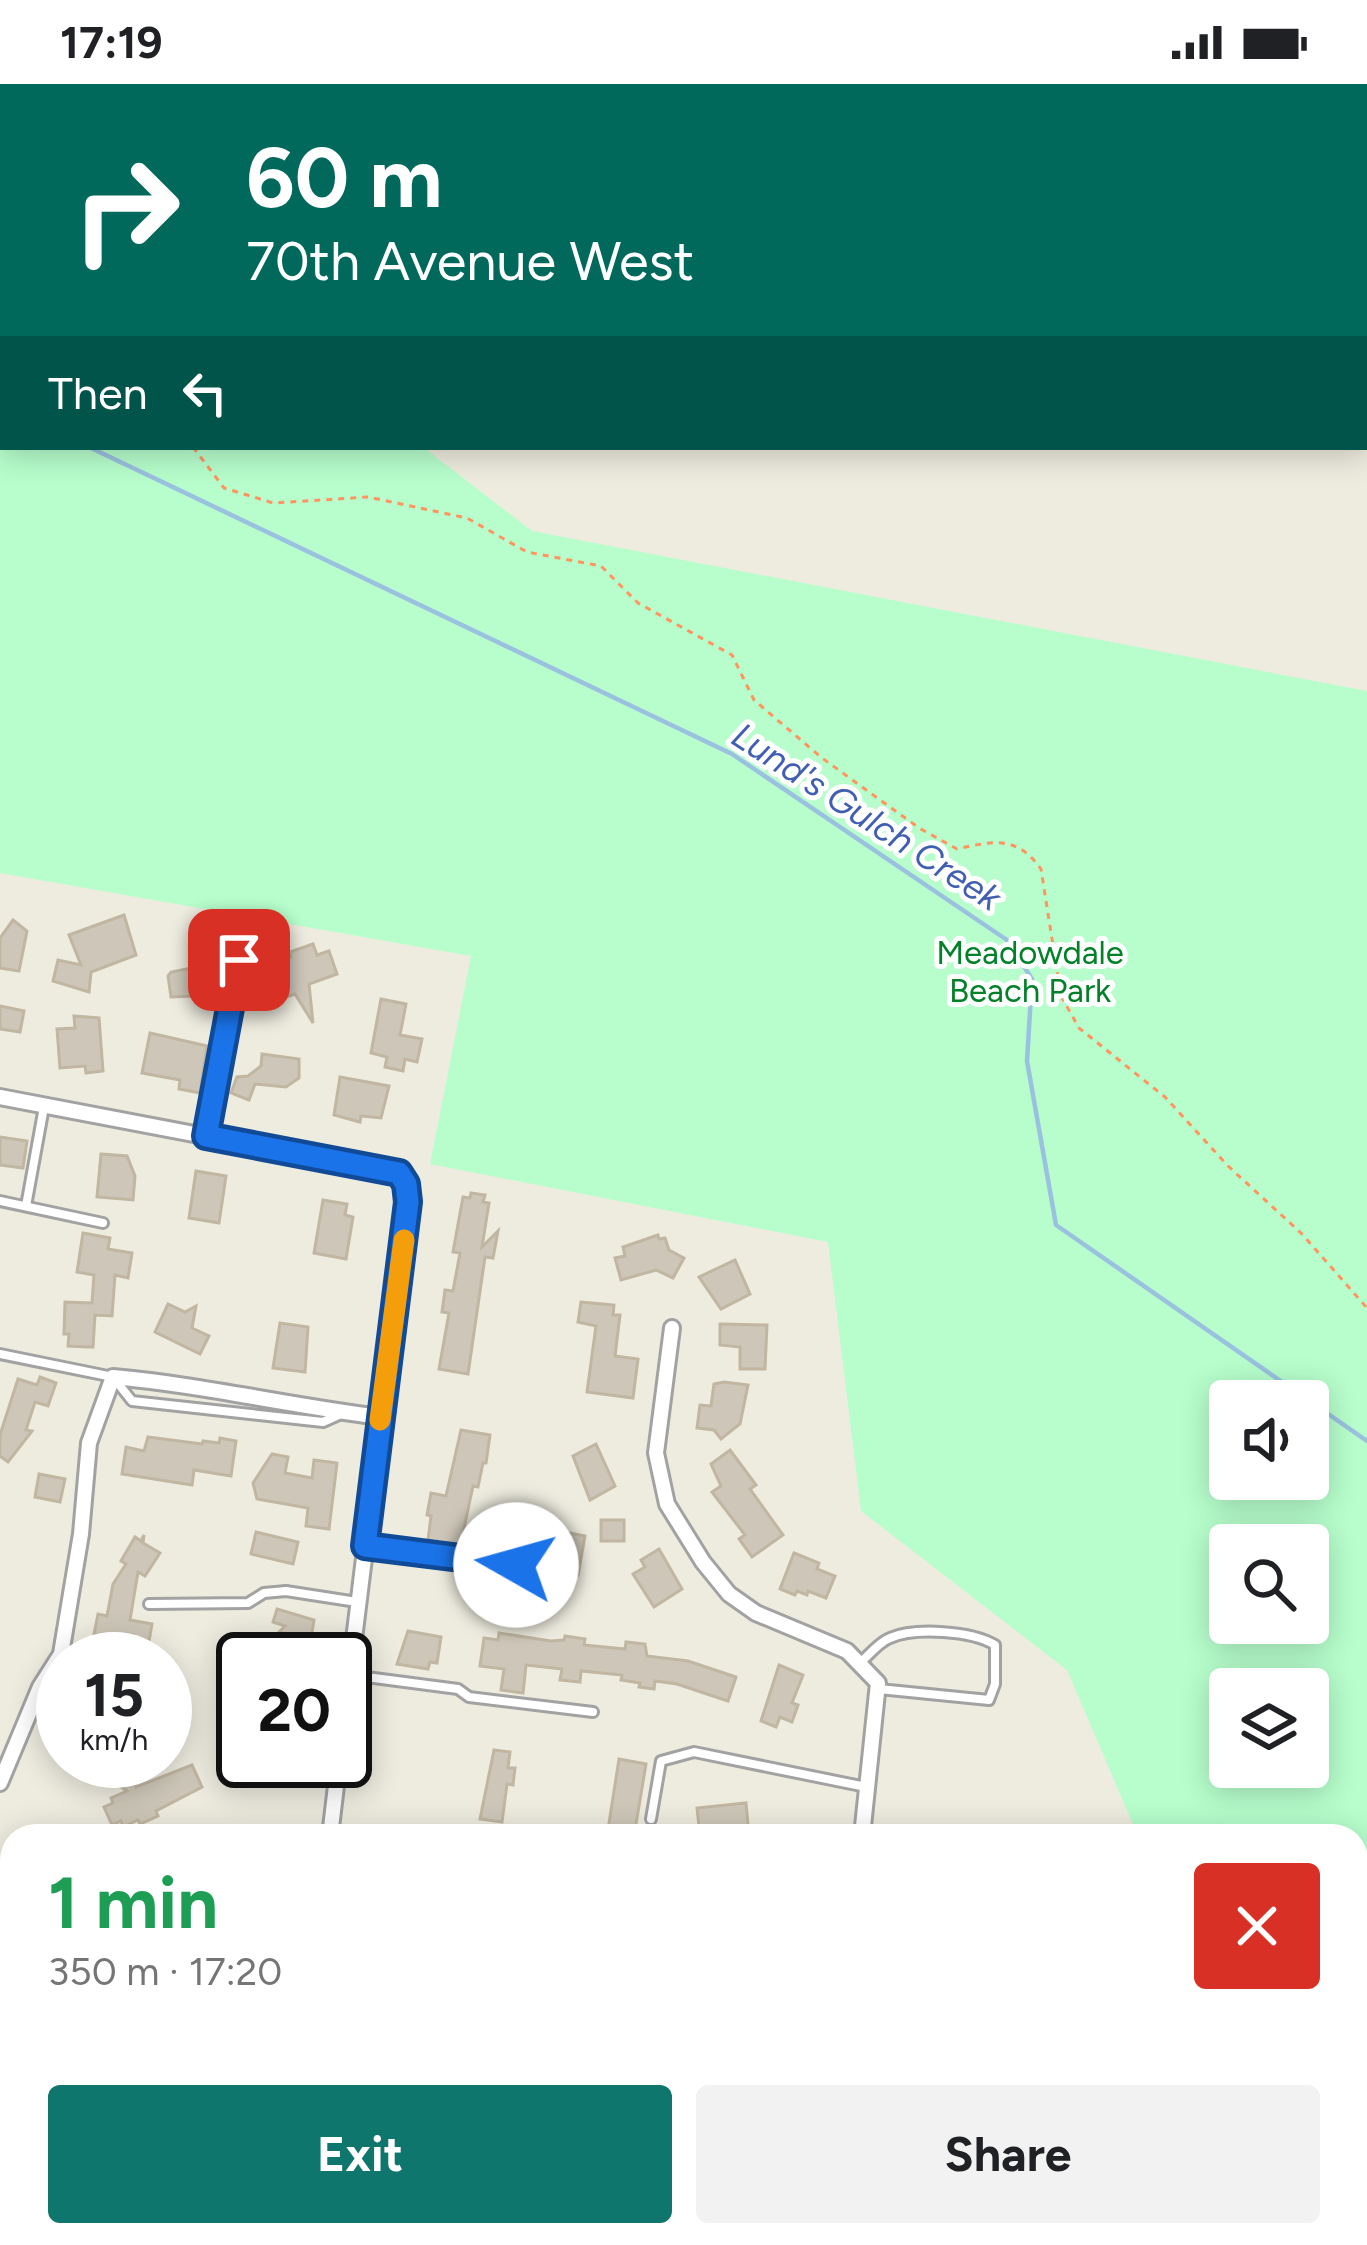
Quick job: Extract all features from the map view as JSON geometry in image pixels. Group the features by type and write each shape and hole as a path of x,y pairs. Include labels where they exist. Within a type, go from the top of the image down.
{"street":[{"path":"0,1097 399,1173 408,1202 355,1632"},
{"path":"672,1328 656,1453 667,1504 730,1594 756,1613 847,1652 878,1686 863,1824"},
{"path":"0,1783 40,1687 61,1654 81,1534 89,1443 113,1377 193,1384 381,1417"},
{"path":"331,1824 336,1788"}],"lane":[{"path":"206,1136 239,960"},
{"path":"26,1206 44,1106"},
{"path":"0,1201 103,1223"},
{"path":"0,1354 113,1377 132,1401 322,1422 345,1412"},
{"path":"365,1546 516,1565"},
{"path":"149,1604 248,1603 264,1593 286,1591 358,1602"},
{"path":"859,1664 890,1637 958,1631 995,1645 995,1684 988,1700 878,1686"},
{"path":"372,1678 458,1689 469,1697 593,1712"},
{"path":"651,1820 661,1761 694,1752 867,1787"}],"path":[{"path":"195,450 224,488 272,502 368,497 467,518 527,551 601,566 638,602 732,656 754,700 821,758 920,828 957,849 995,840 1029,852 1041,869 1061,996 1079,1028 1166,1097 1228,1166 1301,1233 1367,1308"}],"green space":[{"name":"Meadowdale Beach Park","path":"0,450 427,450 532,531 1367,691 1367,1824 1133,1824 1067,1670 861,1511 828,1242 430,1164 471,956 0,873"}],"building":[{"path":"124,915 136,955 91,972 89,992 53,981 58,960 81,965 69,935"},
{"path":"13,920 27,931 19,971 0,968 0,938"},
{"path":"313,944 317,955 329,951 337,974 309,984 313,1023 295,994 260,1006 252,980 272,973 269,965 291,957 290,952"},
{"path":"213,956 219,995 171,997 171,972 197,967 196,959"},
{"path":"381,999 406,1004 400,1035 422,1039 417,1062 405,1059 403,1071 385,1067 387,1057 371,1053"},
{"path":"0,1006 24,1011 20,1032 0,1029"},
{"path":"74,1016 99,1018 103,1071 86,1073 85,1066 60,1068 57,1029 75,1028"},
{"path":"150,1033 207,1046 200,1093 179,1089 180,1080 142,1073"},
{"path":"262,1054 299,1059 299,1078 286,1087 255,1084 249,1100 231,1093 237,1077 248,1076 261,1066"},
{"path":"340,1077 389,1086 381,1118 361,1116 360,1122 334,1115"},
{"path":"0,1137 27,1141 23,1168 0,1165"},
{"path":"101,1154 127,1156 135,1176 133,1200 97,1197"},
{"path":"196,1171 226,1176 219,1223 189,1218"},
{"path":"471,1193 485,1195 483,1202 489,1203 482,1247 498,1231 493,1258 485,1257 468,1374 439,1369 449,1313 442,1312 445,1290 453,1291 460,1253 453,1252 463,1197 470,1198"},
{"path":"323,1200 347,1204 345,1215 353,1217 346,1259 314,1253"},
{"path":"83,1233 110,1238 108,1249 132,1253 128,1278 115,1275 112,1316 95,1315 93,1347 68,1346 69,1334 64,1334 65,1302 92,1303 94,1275 77,1272"},
{"path":"658,1235 665,1238 669,1250 684,1258 673,1278 656,1270 621,1280 615,1258 625,1256 623,1247"},
{"path":"735,1260 750,1294 721,1309 699,1277"},
{"path":"581,1302 614,1305 613,1315 620,1315 615,1356 638,1359 633,1398 587,1392 596,1326 578,1322"},
{"path":"168,1304 185,1312 196,1306 192,1328 209,1336 200,1354 155,1332"},
{"path":"280,1323 308,1327 305,1372 273,1368"},
{"path":"720,1324 767,1325 765,1369 740,1369 740,1347 720,1345"},
{"path":"40,1377 56,1383 48,1406 35,1402 26,1430 32,1431 8,1462 0,1456 0,1435 18,1379 37,1385"},
{"path":"714,1384 748,1385 740,1424 721,1439 714,1430 697,1428 700,1405 711,1406"},
{"path":"461,1430 490,1435 460,1547 428,1540 431,1516 427,1515 431,1493 446,1496"},
{"path":"148,1437 202,1444 219,1443 220,1438 236,1441 231,1476 194,1470 192,1485 122,1474 126,1447 144,1451"},
{"path":"596,1444 615,1486 590,1500 573,1456"},
{"path":"730,1450 756,1485 750,1489 783,1535 752,1557 739,1539 745,1535 712,1492 721,1486 711,1464"},
{"path":"272,1454 288,1457 285,1473 312,1478 314,1460 337,1463 329,1529 306,1526 308,1508 257,1499 253,1483"},
{"path":"39,1474 65,1479 60,1502 35,1497"},
{"path":"601,1520 624,1520 624,1541 601,1541"},
{"path":"554,1530 585,1536 578,1575 538,1567 541,1549 550,1551"},
{"path":"256,1532 298,1542 293,1564 251,1554"},
{"path":"144,1535 143,1543 160,1553 145,1576 138,1572 130,1620 152,1624 151,1632 94,1632 98,1614 107,1616 113,1584 126,1564 121,1561 135,1537 141,1541"},
{"path":"659,1549 682,1589 654,1607 633,1574 645,1567 641,1560"},
{"path":"794,1553 835,1576 826,1598 780,1589"},
{"path":"277,1609 314,1620 312,1632 279,1632 285,1626 273,1622"},
{"path":"408,1631 441,1637 437,1663 430,1662 428,1669 397,1664"},
{"path":"499,1633 551,1641 565,1636 585,1639 584,1645 625,1649 626,1642 645,1644 647,1656 688,1661 736,1677 728,1701 677,1684 655,1681 654,1689 639,1687 640,1683 621,1680 622,1675 581,1671 580,1682 560,1680 562,1669 526,1665 523,1693 501,1690 504,1669 480,1666 484,1638 498,1640"},
{"path":"779,1665 803,1675 792,1703 798,1705 792,1722 780,1717 776,1727 761,1721"},
{"path":"494,1750 510,1752 508,1768 515,1768 513,1785 507,1784 502,1822 480,1819"},
{"path":"619,1759 646,1764 636,1824 609,1824"},
{"path":"192,1765 202,1787 140,1824 138,1820 112,1824 104,1807 113,1803 111,1798 127,1791 123,1788 192,1788"},
{"path":"746,1803 748,1824 699,1824 697,1808"}],"waterway":[{"name":"Lund's Gulch Creek","path":"95,450 732,754 1007,940 1032,979 1027,1061 1056,1225 1367,1441"}],"slow traffic":[{"path":"380,1420 404,1240"}],"route":[{"path":"239,960 206,1136 399,1173 406,1184 408,1202 365,1546 516,1565"}]}
